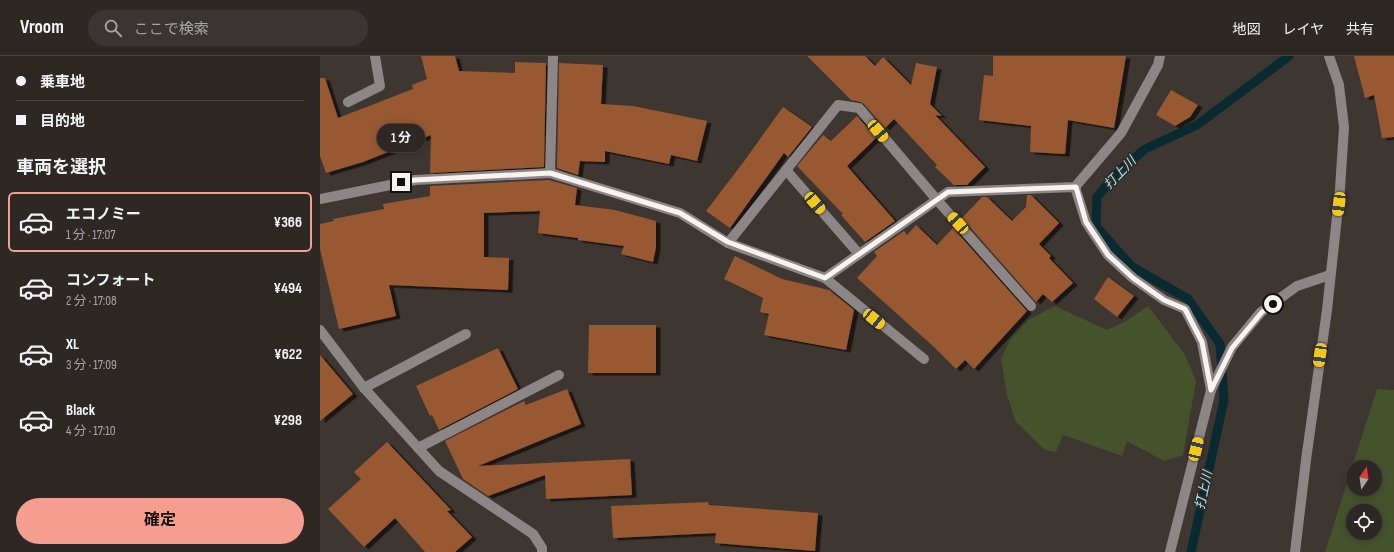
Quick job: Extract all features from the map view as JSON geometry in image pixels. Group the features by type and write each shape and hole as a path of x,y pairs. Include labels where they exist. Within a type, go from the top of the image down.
{"street":[{"path":"348,102 380,86 375,56"},
{"path":"550,173 553,56"},
{"path":"825,278 948,192 1076,187 1121,133 1158,65 1160,56"},
{"path":"1295,552 1340,189 1344,127 1338,85 1329,56"},
{"path":"728,242 838,105 859,108 937,200 1031,306"},
{"path":"786,170 859,254"},
{"path":"320,199 415,180 550,173 680,213 728,242 825,278 924,359"},
{"path":"1076,187 1086,222 1108,255 1133,278 1164,300 1185,309 1202,342 1211,390"},
{"path":"1170,552 1211,390 1232,348 1262,312 1297,286 1330,275"},
{"path":"320,330 364,388 439,471 533,534 542,548 542,552"},
{"path":"364,388 466,334"},
{"path":"418,448 559,375"}],"green space":[{"path":"1055,306 1107,330 1126,321 1148,306 1185,355 1196,381 1183,455 1164,461 1127,441 1122,456 1063,435 1056,452 1045,450 1016,422 1007,395 1001,359 1010,340 1028,320"},
{"path":"1377,389 1394,390 1394,552 1325,552 1346,486 1346,496 1382,496 1382,460 1354,460"}],"building":[{"path":"421,56 455,56 459,71 515,73 515,62 546,63 544,167 430,173 431,135 363,162 326,173 320,156 320,78 325,78 338,118 413,89 412,85 427,79"},
{"path":"807,56 865,56 875,66 883,57 911,85 916,63 937,67 930,104 942,116 935,115 985,167 967,185 954,185 935,167 937,165 894,119 885,128 864,104 851,100"},
{"path":"993,56 1126,56 1114,128 1068,120 1065,154 1030,152 1031,126 979,120 984,75 993,76"},
{"path":"1354,56 1394,56 1394,137 1382,138 1374,95 1365,98"},
{"path":"559,63 603,65 601,104 633,106 707,121 697,161 671,155 669,164 605,151 605,162 580,161 578,175 557,168"},
{"path":"1171,90 1198,105 1190,117 1175,126 1156,115"},
{"path":"783,107 812,127 788,157 784,153 730,228 706,211"},
{"path":"857,116 876,138 847,166 895,221 865,242 841,215 843,214 797,166 823,135 831,141"},
{"path":"549,180 577,188 575,205 615,210 656,221 656,247 653,262 621,254 624,246 538,233 540,211 484,213 484,257 509,258 508,290 389,285 396,316 339,329 320,249 320,224 334,221 333,219 384,209 383,204 430,196 430,186"},
{"path":"1027,195 1031,195 1059,223 1039,244 1051,256 1049,258 1073,283 1052,302 1043,294 1036,302 962,218 982,197 987,197 1012,221 1026,207"},
{"path":"916,225 937,245 953,228 1027,311 974,369 965,360 956,369 934,347 857,278 877,256 874,252 904,231 907,235"},
{"path":"735,256 782,279 829,290 854,310 846,350 764,335 769,314 760,312 763,298 724,279"},
{"path":"1108,277 1134,296 1117,317 1094,299"},
{"path":"589,325 656,325 656,373 588,373"},
{"path":"498,348 518,389 439,430 432,415 430,416 416,386"},
{"path":"320,355 353,394 320,421"},
{"path":"567,389 581,424 478,466 630,459 632,495 546,499 545,475 488,496 463,479 445,441 524,401 526,405"},
{"path":"387,442 451,510 447,511 472,537 455,552 425,552 395,518 364,547 328,509 361,479 354,472"},
{"path":"708,502 709,505 818,513 815,551 715,543 716,533 613,538 611,506"}],"waterway":[{"name":"打上川","path":"1191,552 1224,400 1220,344 1188,299 1131,266 1096,226 1097,197 1118,172 1145,149 1197,125 1289,56"}],"route":[{"path":"401,182 550,173 680,213 728,242 825,278 948,192 1076,187 1086,222 1108,255 1133,278 1164,300 1185,309 1202,342 1211,390 1232,348 1262,312 1273,304"}]}
